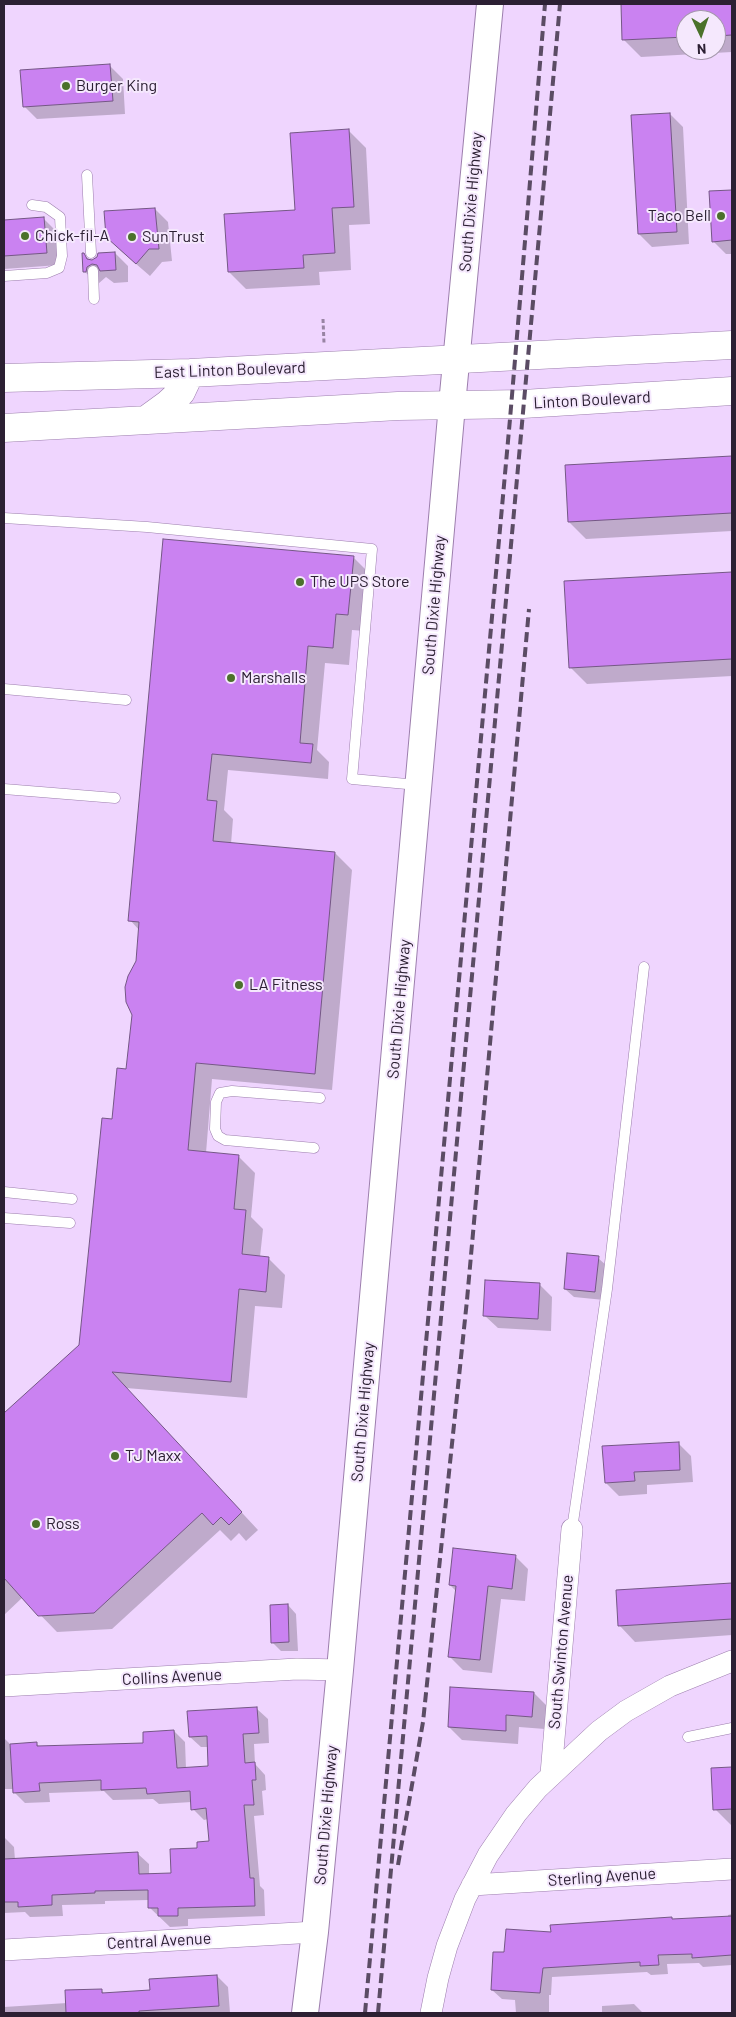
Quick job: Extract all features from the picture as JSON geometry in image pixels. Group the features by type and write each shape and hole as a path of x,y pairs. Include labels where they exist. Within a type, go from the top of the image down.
{"main road":[{"path":"456,361 732,345"},
{"name":"East Linton Boulevard","path":"4,378 190,373 456,361"},
{"path":"146,420 181,392 190,373"},
{"name":"Linton Boulevard","path":"452,405 524,404 732,391"},
{"path":"4,428 398,406 452,405"}],"street":[{"name":"South Dixie Highway","path":"305,2013 315,1932 340,1670 452,405 490,4"},
{"name":"South Swinton Avenue","path":"551,1774 572,1529"},
{"name":"South Swinton Avenue","path":"431,2013 447,1946 472,1885 488,1855 516,1814 551,1774 599,1731 626,1711 658,1693 732,1661"},
{"name":"Collins Avenue","path":"4,1686 298,1669 340,1670"},
{"name":"Sterling Avenue","path":"472,1885 732,1869"},
{"name":"Central Avenue","path":"4,1950 315,1932"}],"lane":[{"path":"86,175 92,253"},
{"path":"4,276 47,273 59,268 62,256 60,216 46,207 32,205"},
{"path":"93,271 94,300"},
{"path":"4,518 147,527 372,549 352,779 419,785"},
{"path":"4,689 126,700"},
{"path":"4,789 114,798"},
{"path":"572,1529 607,1289 644,967"},
{"path":"314,1148 225,1140 218,1136 214,1129 216,1102 220,1093 232,1091 320,1098"},
{"path":"4,1192 72,1199"},
{"path":"4,1218 70,1223"},
{"path":"688,1736 732,1728"}],"path":[{"path":"323,319 324,343"}],"building":[{"path":"621,4 732,4 732,35 726,35 726,10 676,10 676,37 622,40"},
{"name":"Burger King","path":"110,64 113,101 23,107 20,70"},
{"path":"670,113 677,232 638,234 631,115"},
{"path":"349,129 354,207 332,208 335,253 303,255 304,268 228,272 224,214 295,210 290,133"},
{"name":"Taco Bell","path":"732,190 732,240 712,242 709,191"},
{"name":"SunTrust","path":"155,208 159,249 149,249 136,264 106,237 104,211"},
{"name":"Chick-fil-A","path":"44,217 47,253 4,256 4,220"},
{"path":"115,252 116,270 100,271 97,265 92,264 87,267 86,272 83,272 82,253 84,253 87,259 92,260 97,257 98,253"},
{"path":"732,456 732,513 568,522 565,465"},
{"path":"163,539 354,556 348,615 336,614 333,648 308,646 300,743 313,744 311,763 212,754 207,800 217,801 213,841 335,852 315,1074 196,1063 188,1150 239,1155 234,1209 246,1210 242,1254 269,1257 266,1292 239,1289 231,1382 112,1372 242,1512 229,1525 221,1517 213,1525 202,1513 94,1613 38,1616 4,1578 4,1413 79,1345 102,1118 112,1119 117,1068 126,1069 132,1015 126,1002 125,987 128,976 136,961 139,922 128,921"},
{"path":"732,572 732,659 569,668 564,581"},
{"path":"567,1253 599,1256 595,1292 564,1289"},
{"path":"485,1280 540,1283 538,1319 483,1316"},
{"path":"679,1442 680,1470 634,1472 635,1481 605,1483 602,1446"},
{"path":"453,1548 516,1555 512,1589 488,1586 480,1660 448,1657 456,1586 449,1585"},
{"path":"732,1583 732,1619 618,1626 616,1590"},
{"path":"288,1604 289,1642 271,1643 270,1605"},
{"path":"450,1687 534,1692 532,1717 506,1715 506,1731 448,1727"},
{"path":"257,1707 259,1733 243,1734 245,1763 255,1762 256,1780 252,1780 254,1805 244,1805 250,1878 254,1878 255,1906 178,1908 178,1916 158,1916 158,1908 148,1908 148,1890 95,1891 95,1893 52,1895 52,1905 18,1907 18,1902 4,1902 4,1859 138,1852 139,1874 171,1873 170,1849 197,1848 197,1842 209,1841 206,1808 191,1810 190,1791 147,1794 146,1788 101,1790 101,1780 39,1783 40,1791 13,1793 10,1744 37,1742 37,1746 143,1743 143,1732 174,1730 177,1768 208,1766 207,1736 189,1737 187,1711"},
{"path":"732,1767 732,1809 713,1810 711,1768"},
{"path":"732,1916 732,1955 692,1958 692,1954 658,1955 659,1965 640,1966 640,1962 543,1968 540,1993 491,1990 493,1952 504,1952 506,1929 551,1932 550,1925 672,1917 672,1919"},
{"path":"217,1975 219,2006 139,2011 139,2013 66,2013 65,1990 102,1989 102,1993 150,1990 149,1979"}],"railway":[{"path":"365,2013 510,419 545,4"},
{"path":"378,2013 560,4"},
{"path":"398,1865 423,1722 467,1300 529,609"}],"place":[{"name":"Burger King","path":"66,86"},
{"name":"Taco Bell","path":"721,216"},
{"name":"Chick-fil-A","path":"25,236"},
{"name":"SunTrust","path":"132,237"},
{"name":"The UPS Store","path":"300,582"},
{"name":"Marshalls","path":"231,678"},
{"name":"LA Fitness","path":"239,985"},
{"name":"TJ Maxx","path":"115,1456"},
{"name":"Ross","path":"36,1524"}]}
